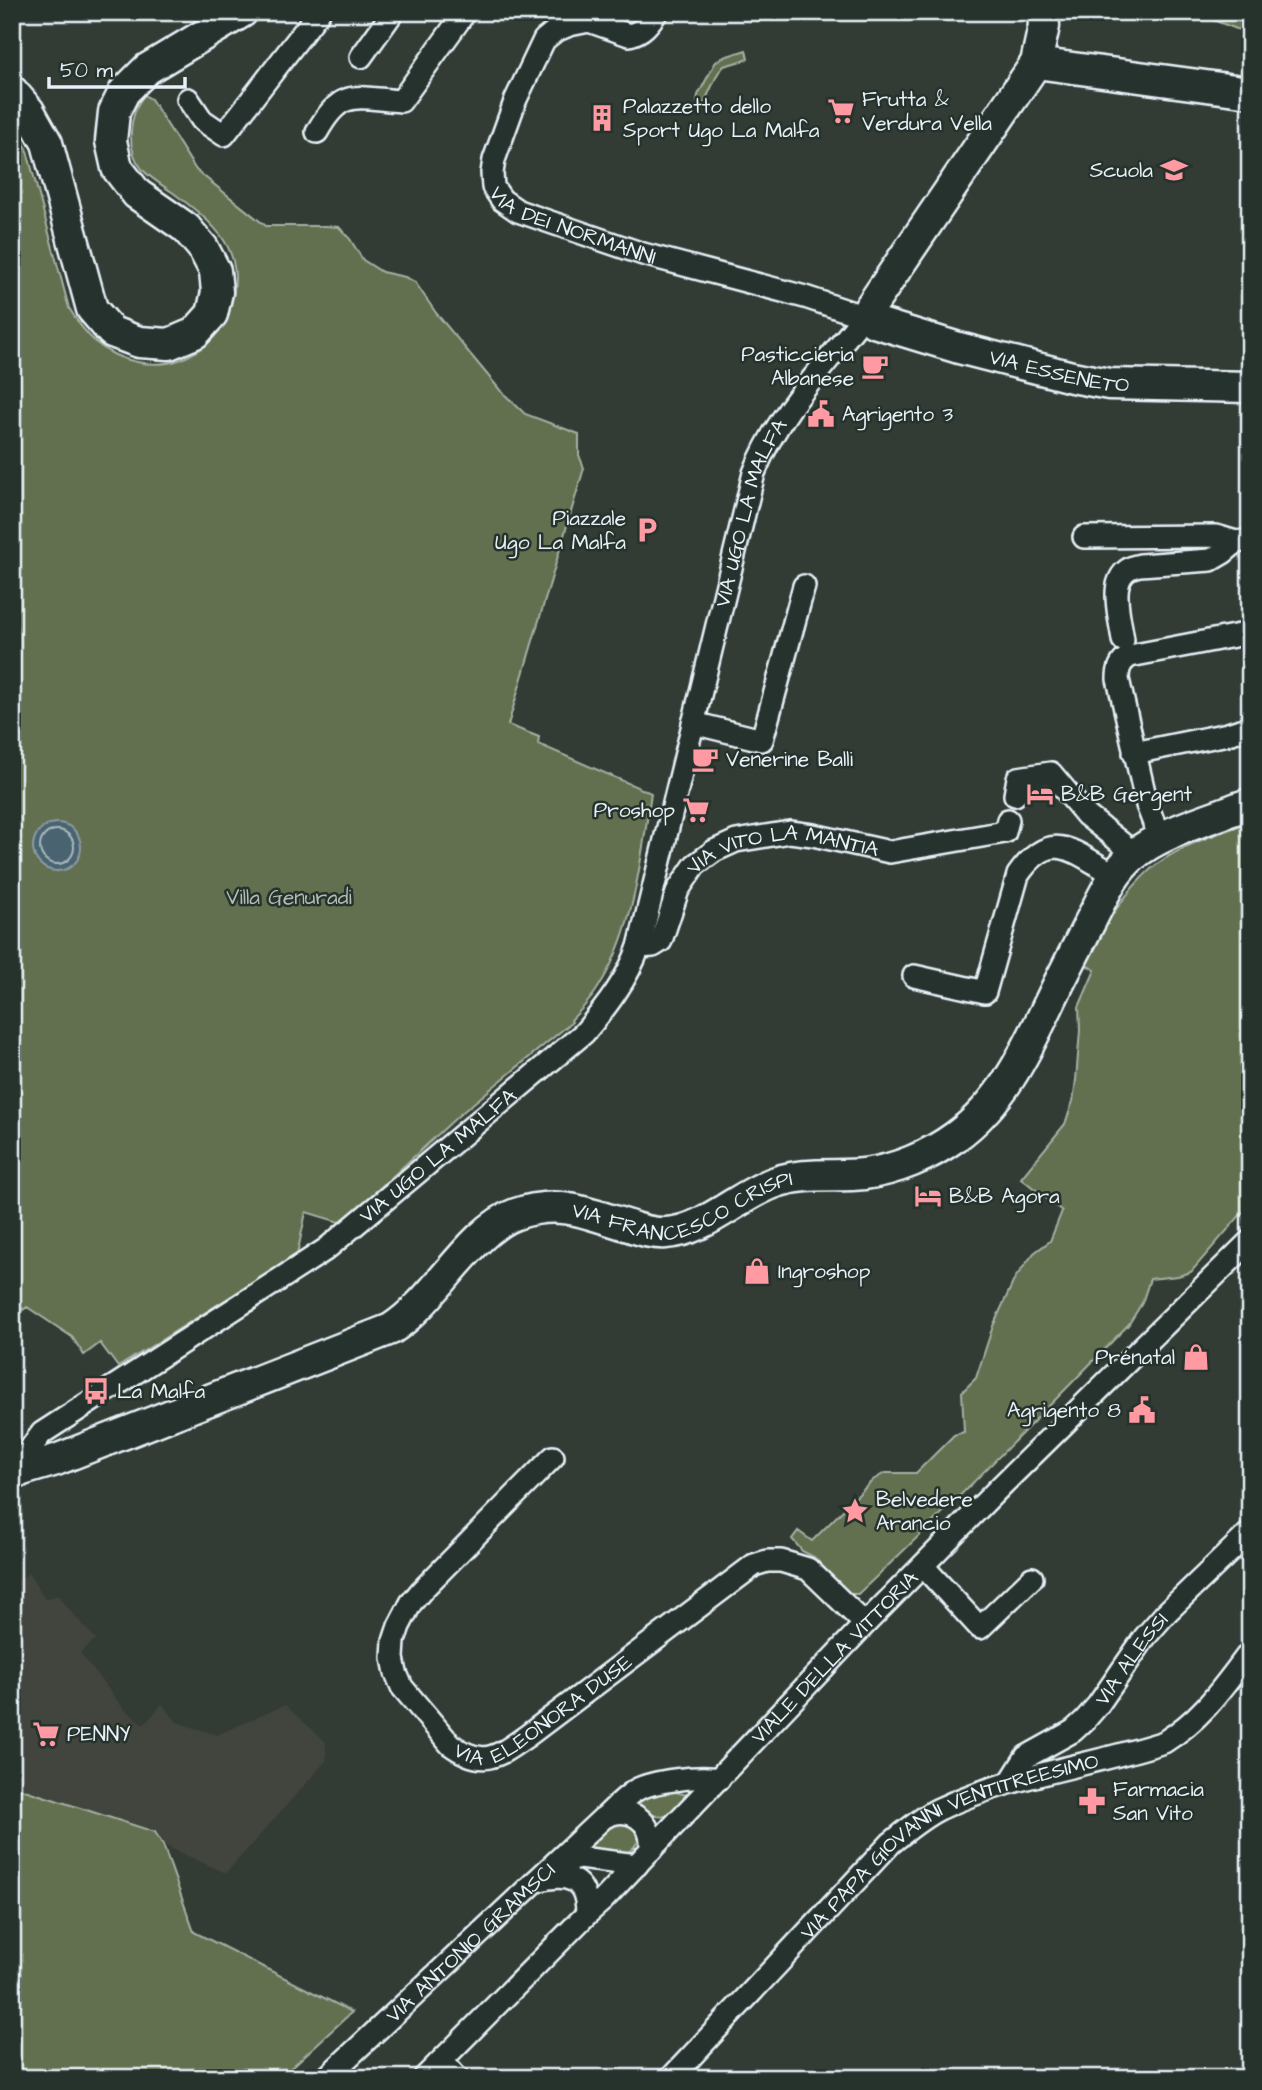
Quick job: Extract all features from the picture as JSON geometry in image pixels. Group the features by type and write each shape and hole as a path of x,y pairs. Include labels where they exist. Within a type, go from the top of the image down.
{"main road":[{"path":"12,91 29,111 47,143 92,309 112,332 139,342 169,344 195,333 212,314 217,292 215,271 203,248 186,228 137,194 117,168 111,141 114,112 124,92 147,69 242,12"},
{"path":"1043,12 1044,26 1036,63 1250,92"},
{"name":"VIA UGO LA MALFA","path":"863,318 1036,63"},
{"name":"VIA ESSENETO","path":"863,318 972,351 1109,384 1250,387"},
{"path":"1125,864 1160,839 1250,803"},
{"name":"VIA FRANCESCO CRISPI","path":"17,1476 391,1329 413,1312 481,1238 512,1216 557,1206 652,1233 669,1233 702,1222 783,1179 863,1174 900,1165 934,1150 974,1122 1007,1085 1059,983 1125,864"}],"street":[{"path":"188,99 202,120 224,135 318,12"},
{"path":"361,57 393,12"},
{"path":"317,132 329,112 342,101 353,97 401,101 465,12"},
{"name":"VIA DEI NORMANNI","path":"657,12 646,27 634,34 629,35 589,22 569,25 544,40 516,99 494,160 494,187 502,200 518,211 643,254 805,297 863,318"},
{"name":"VIA UGO LA MALFA","path":"17,1476 26,1454 41,1433 325,1250 584,1033 615,995 632,966 639,947 747,492 757,464 780,421 863,318"},
{"path":"1084,537 1216,536 1243,541"},
{"path":"1123,640 1116,587 1124,572 1140,565 1211,560 1243,541"},
{"path":"693,723 762,740 804,586"},
{"path":"1160,839 1147,805 1118,671 1124,660 1130,656 1250,633"},
{"path":"1135,753 1250,727"},
{"path":"1015,795 1018,778 1051,773 1125,864"},
{"name":"VIA VITO LA MANTIA","path":"639,947 653,946 661,941 678,890 686,877 704,857 724,845 790,832 890,852 1005,832 1008,820"},
{"path":"914,976 985,992 1018,875 1027,862 1042,849 1063,847 1125,864"},
{"name":"VIALE DELLA VITTORIA","path":"424,2078 644,1857 865,1624 1250,1241"},
{"name":"VIA ELEONORA DUSE","path":"553,1457 411,1603 394,1641 393,1658 402,1687 450,1744 460,1751 474,1756 497,1756 760,1563 781,1561 808,1569 865,1624"},
{"name":"VIA ALESSI","path":"1011,1781 1026,1756 1073,1731 1085,1720 1145,1637 1167,1612 1250,1532"},
{"path":"923,1566 980,1628 1032,1578"},
{"name":"VIA PAPA GIOVANNI VENTITREESIMO","path":"671,2078 891,1843 914,1825 938,1810 1011,1781 1164,1742 1205,1710 1250,1652"},
{"path":"553,1865 628,1796 646,1786 684,1779 719,1779"},
{"path":"603,1818 625,1812 639,1818 649,1829 651,1836 644,1857"},
{"name":"VIA ANTONIO GRAMSCI","path":"327,2078 553,1865 579,1858 644,1857"},
{"path":"536,1881 558,1876 574,1881 581,1886 587,1897 587,1914"},
{"path":"442,2062 457,2078"}],"shaded area":[{"path":"29,1573 45,1599 59,1595 96,1639 80,1653 123,1708 144,1725 162,1704 177,1722 217,1735 285,1705 326,1742 326,1761 226,1873 163,1845 154,1832 12,1786 12,1585"}],"green space":[{"path":"1192,12 1250,12 1250,34"},
{"path":"746,50 748,59 724,66 718,73 701,110 697,102 698,95 715,63 721,58"},
{"name":"Villa Genuradi","path":"144,95 151,99 196,170 266,226 339,227 363,260 382,272 415,282 436,313 500,390 525,414 579,434 579,455 584,468 508,725 539,737 538,744 651,793 634,895 619,945 596,991 572,1022 458,1116 342,1223 306,1212 297,1255 118,1367 100,1343 84,1355 72,1337 27,1307 23,1310 12,1294 12,123 26,147 69,308 75,318 97,343 115,355 142,363 168,363 196,352 216,334 229,310 235,271 224,240 214,227 142,169 137,161 131,142 132,122"},
{"path":"1250,822 1250,1204 1191,1272 1150,1279 1142,1303 1129,1324 893,1561 858,1594 848,1594 814,1557 802,1551 792,1539 798,1531 812,1541 873,1480 885,1473 916,1473 954,1435 964,1432 962,1392 976,1378 993,1326 1015,1278 1034,1253 1050,1241 1062,1211 1021,1178 1065,1124 1073,1101 1080,1030 1079,1007 1095,970 1081,962 1125,897 1157,864 1190,845"},
{"path":"12,1786 155,1832 163,1845 194,1932 352,2012 280,2078 12,2078"},
{"path":"668,1790 687,1795 672,1812 661,1817 629,1803 631,1799"},
{"path":"612,1821 634,1825 641,1837 625,1855 577,1851"}],"water":[{"path":"57,823 74,830 81,847 74,864 57,871 40,864 33,847 40,830"}],"place":[{"name":"Frutta & Verdura Vella","path":"841,111"},
{"name":"Palazzetto dello Sport Ugo La Malfa","path":"602,118"},
{"name":"Scuola","path":"1174,170"},
{"name":"Pasticcieria Albanese","path":"875,366"},
{"name":"Agrigento 3","path":"821,414"},
{"name":"Piazzale Ugo La Malfa","path":"647,530"},
{"name":"Venerine Balli","path":"705,759"},
{"name":"B&B Gergent","path":"1040,794"},
{"name":"Proshop","path":"696,810"},
{"name":"B&B Agora","path":"928,1196"},
{"name":"Ingroshop","path":"757,1271"},
{"name":"Prénatal","path":"1196,1357"},
{"name":"La Malfa","path":"96,1391"},
{"name":"Agrigento 8","path":"1142,1410"},
{"name":"Belvedere Arancio","path":"855,1511"},
{"name":"PENNY","path":"46,1734"},
{"name":"Farmacia San Vito","path":"1092,1801"}]}
